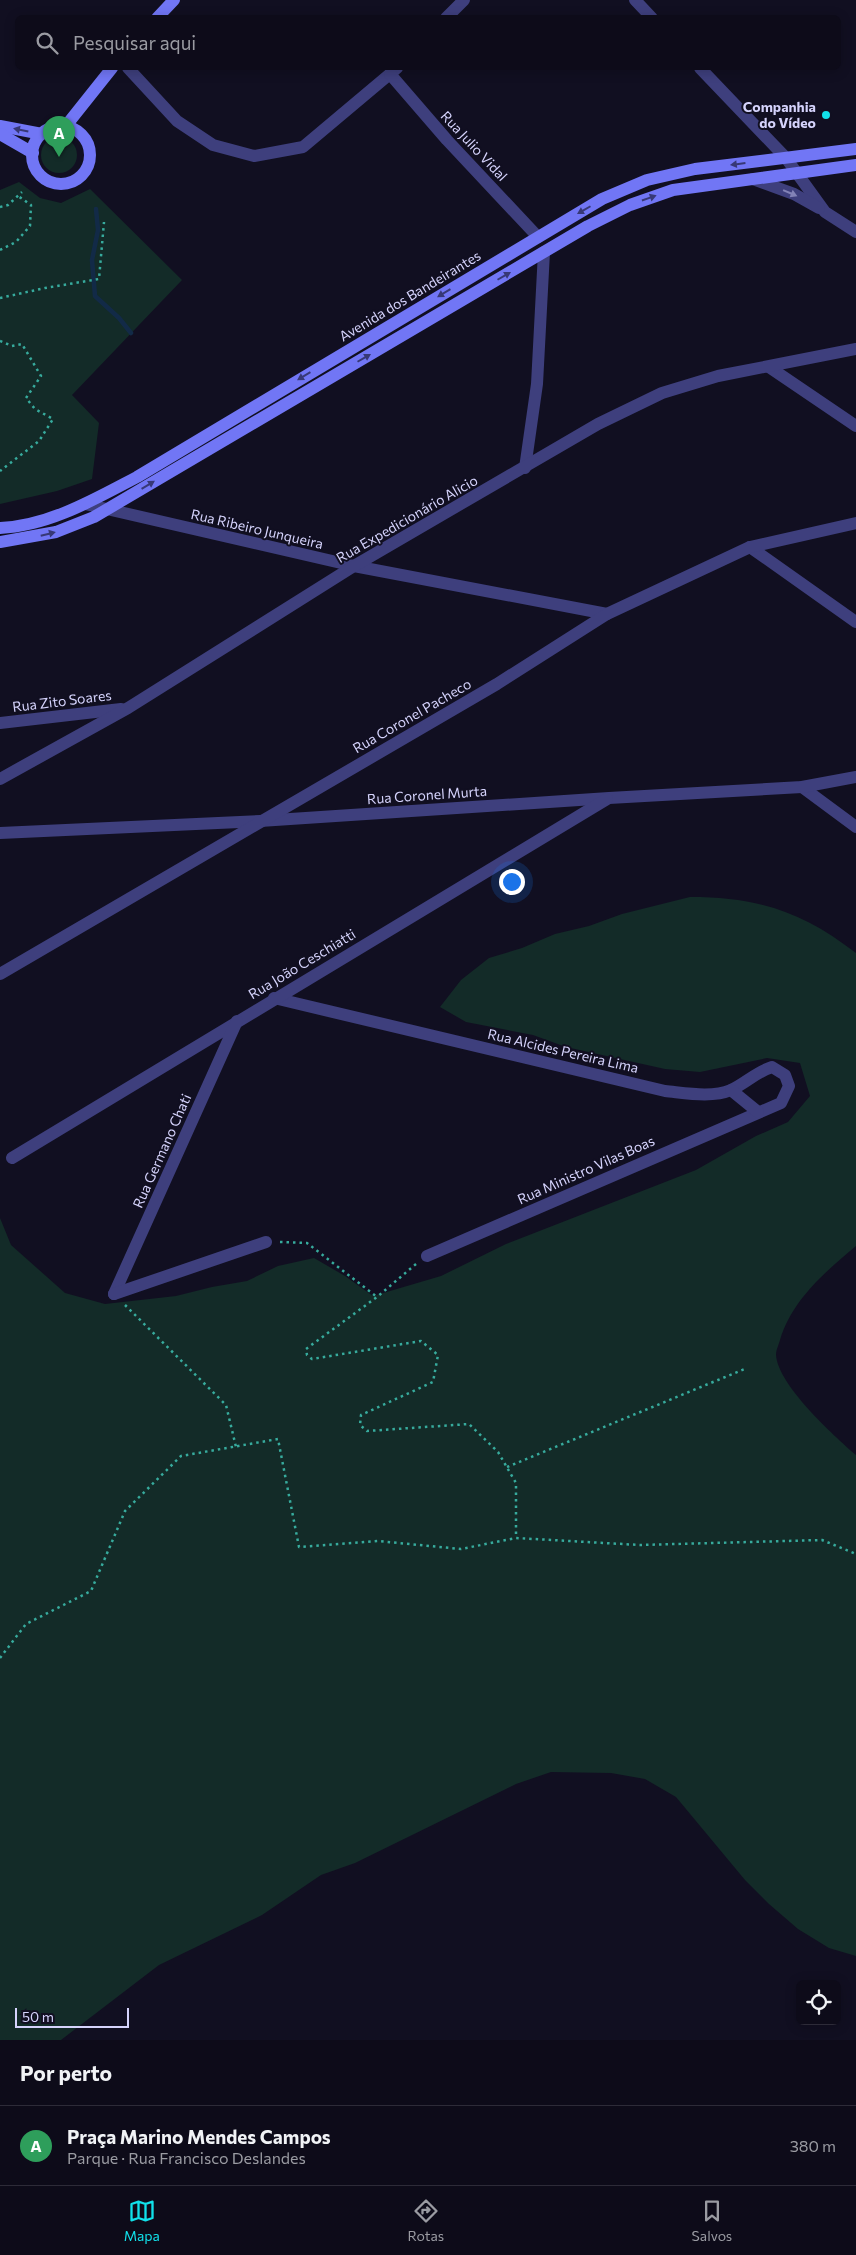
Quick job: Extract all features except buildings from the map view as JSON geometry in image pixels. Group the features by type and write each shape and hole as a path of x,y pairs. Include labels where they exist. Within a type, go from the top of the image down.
{"street":[{"path":"160,15 174,0"},
{"path":"449,15 464,0"},
{"path":"635,0 649,15"},
{"path":"65,127 110,70"},
{"path":"130,70 177,121 213,145 254,156 303,147 394,71"},
{"path":"702,70 786,158 825,212"},
{"name":"Rua Julio Vidal","path":"394,71 446,140 538,237"},
{"path":"0,126 42,134"},
{"path":"56,127 65,127 81,134 86,141 90,158 83,175 68,183 50,182 36,170 33,153 34,146 42,134 56,127"},
{"path":"0,134 33,153"},
{"name":"Avenida dos Bandeirantes","path":"0,528 23,526 85,504 137,477 538,237 602,200 647,180 695,169 856,149"},
{"path":"0,542 56,532 106,510 608,215 673,190 856,165"},
{"path":"753,179 794,194 856,232"},
{"path":"525,468 537,384 544,252"},
{"name":"Rua Expedicionário Alicio","path":"0,779 128,708 354,566 598,424 662,393 718,376 856,349"},
{"path":"769,367 856,426"},
{"name":"Rua Ribeiro Junqueira","path":"85,504 354,566 607,614"},
{"name":"Rua Coronel Pacheco","path":"0,974 497,684 607,614 750,547 856,523"},
{"path":"750,547 856,622"},
{"name":"Rua Zito Soares","path":"0,723 128,708"},
{"name":"Rua Coronel Murta","path":"0,833 260,821 609,798 802,788 856,777"},
{"path":"802,788 856,827"},
{"name":"Rua João Ceschiatti","path":"12,1158 274,998 609,798"},
{"name":"Rua Alcides Pereira Lima","path":"274,998 665,1090 700,1094 730,1090 760,1071 772,1067 786,1075 789,1086 781,1103 758,1112"},
{"name":"Rua Germano Chati","path":"114,1294 237,1021"},
{"path":"730,1090 758,1112"},
{"name":"Rua Ministro Vilas Boas","path":"427,1256 758,1112"},
{"path":"114,1294 266,1242"}],"path":[{"path":"0,207 8,205 22,192"},
{"path":"0,250 16,242 30,226 31,205 18,196"},
{"path":"0,298 99,279 104,222"},
{"path":"0,341 12,346 22,344 41,376 26,398 35,409 53,419 39,441 0,471"},
{"path":"266,1242 307,1243 377,1297"},
{"path":"427,1256 377,1297 306,1349 307,1355 312,1359 421,1341 438,1356 433,1382 361,1415 360,1425 367,1431 469,1424 498,1452 516,1483 516,1538"},
{"path":"114,1294 226,1405 236,1448"},
{"path":"507,1468 747,1368"},
{"path":"0,1658 26,1624 91,1591 125,1511 181,1456 236,1448 278,1439 300,1547 378,1541 461,1549 516,1538 640,1545 822,1540 856,1554"}],"green space":[{"path":"59,137 66,138 72,142 76,148 76,162 72,168 66,172 59,173 52,172 46,168 42,162 41,155 42,148 46,142 52,138"},
{"path":"19,182 40,198 61,203 90,189 182,280 72,395 99,423 92,479 57,491 0,504 0,190"},
{"path":"690,897 737,900 778,909 817,927 856,953 856,1246 821,1277 801,1300 785,1326 776,1355 779,1367 796,1395 856,1455 856,1956 829,1948 798,1929 769,1904 745,1880 676,1797 645,1779 611,1773 551,1772 516,1784 355,1863 321,1875 262,1915 159,1965 61,2040 0,2040 0,1218 11,1245 65,1293 105,1304 176,1296 247,1281 278,1266 314,1258 345,1276 373,1296 441,1276 506,1244 696,1170 756,1136 788,1122 810,1096 800,1063 767,1058 700,1072 665,1069 566,1047 533,1035 466,1022 440,1007 461,980 489,958 522,948 555,934 589,926 622,914"}],"waterway":[{"path":"96,209 98,230 92,260 95,296 119,318 131,333"}],"place":[{"name":"Companhia do Vídeo","path":"826,115"},
{"name":"Praça Marino Mendes Campos","path":"59,157"}]}
